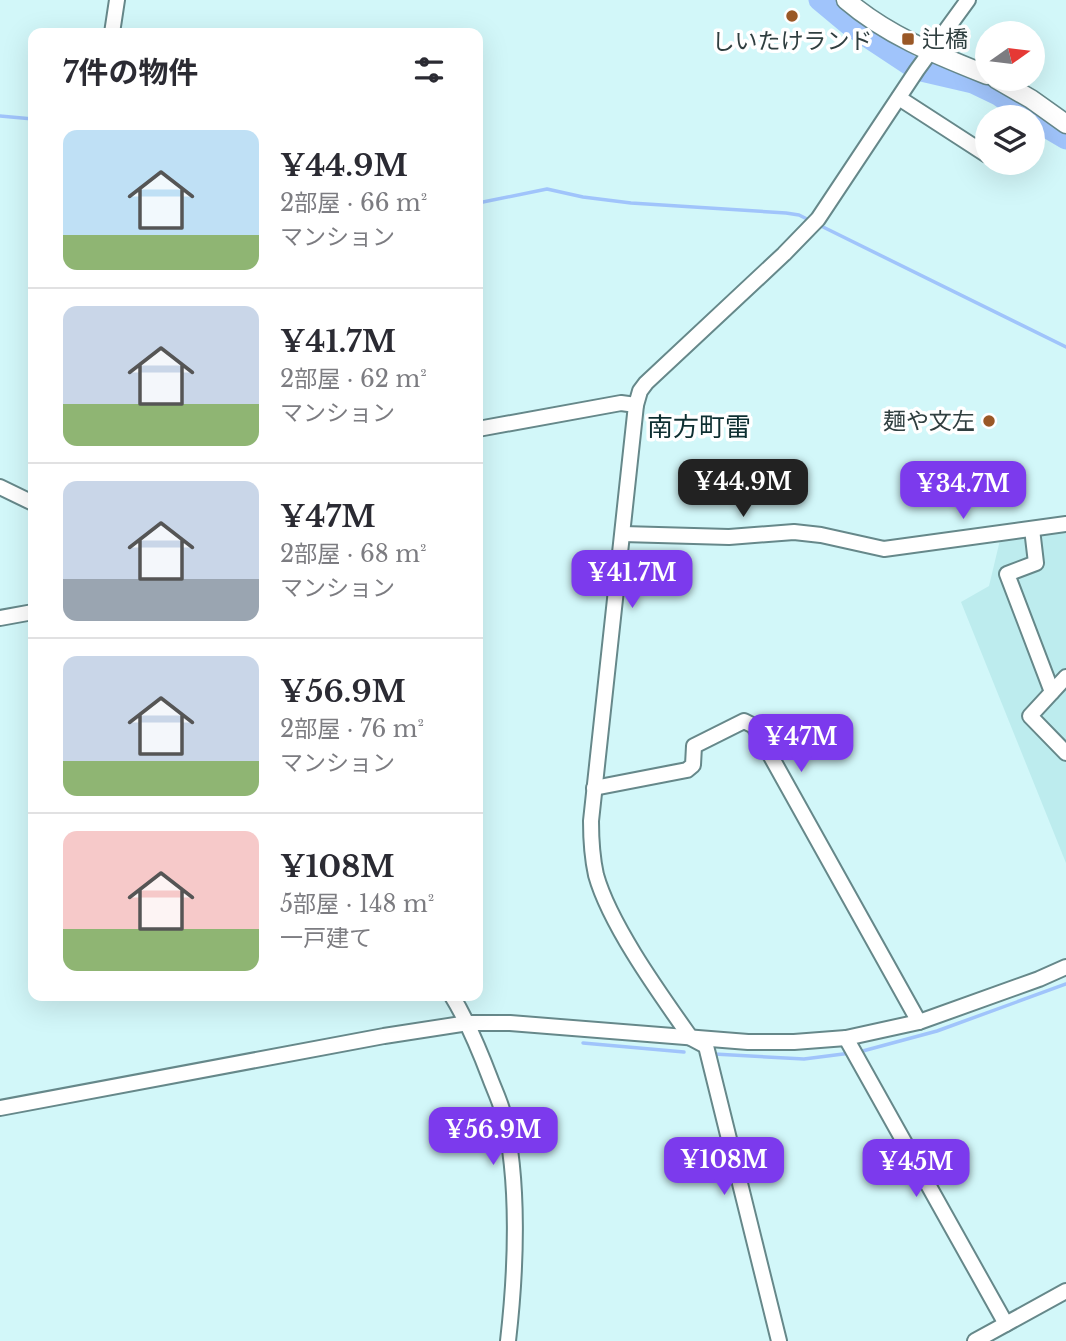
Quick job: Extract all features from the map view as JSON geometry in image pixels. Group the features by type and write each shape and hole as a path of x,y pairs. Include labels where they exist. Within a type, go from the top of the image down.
{"main road":[{"path":"846,0 886,30 931,53 975,70"},
{"path":"1017,91 1066,124"}],"street":[{"path":"113,28 117,0"},
{"path":"779,1341 706,1046 691,1038 667,1005 618,925 597,877 592,851 594,788 636,405 640,391 646,383 815,223 968,0"},
{"path":"899,98 975,147"},
{"path":"483,428 621,403 636,405"},
{"path":"0,487 28,501"},
{"path":"623,534 729,537 794,532 821,535 884,550 1066,524"},
{"path":"1032,529 1036,563 1007,574 1052,692"},
{"path":"0,618 28,613"},
{"path":"1066,677 1030,716 1066,753"},
{"path":"594,788 687,770 693,765 694,746 744,721 754,726 919,1021"},
{"path":"0,1108 384,1036 468,1023 510,1023 691,1038 852,1047 1066,967"},
{"path":"455,1001 468,1023 503,1111 507,1135 514,1233 514,1291 508,1341"},
{"path":"852,1047 1006,1324"},
{"path":"975,1341 1066,1291"}],"shaded area":[{"path":"1066,529 1066,863 961,602 989,586 1000,540"}],"waterway":[{"path":"819,0 849,25 917,70 973,83 1012,105"},
{"path":"0,116 28,119"},
{"path":"1045,127 1066,139"},
{"path":"483,202 547,189 631,203 786,213 811,221"},
{"path":"817,224 1066,347"},
{"path":"859,1052 937,1031 1066,984"},
{"path":"583,1043 684,1052"},
{"path":"714,1054 804,1059 851,1053"}],"place":[{"name":"しいたけランド","path":"792,16"},
{"name":"辻橋","path":"908,39"},
{"name":"麺や文左","path":"989,421"}],"district":[{"name":"南方町雷","path":"699,427"}]}
